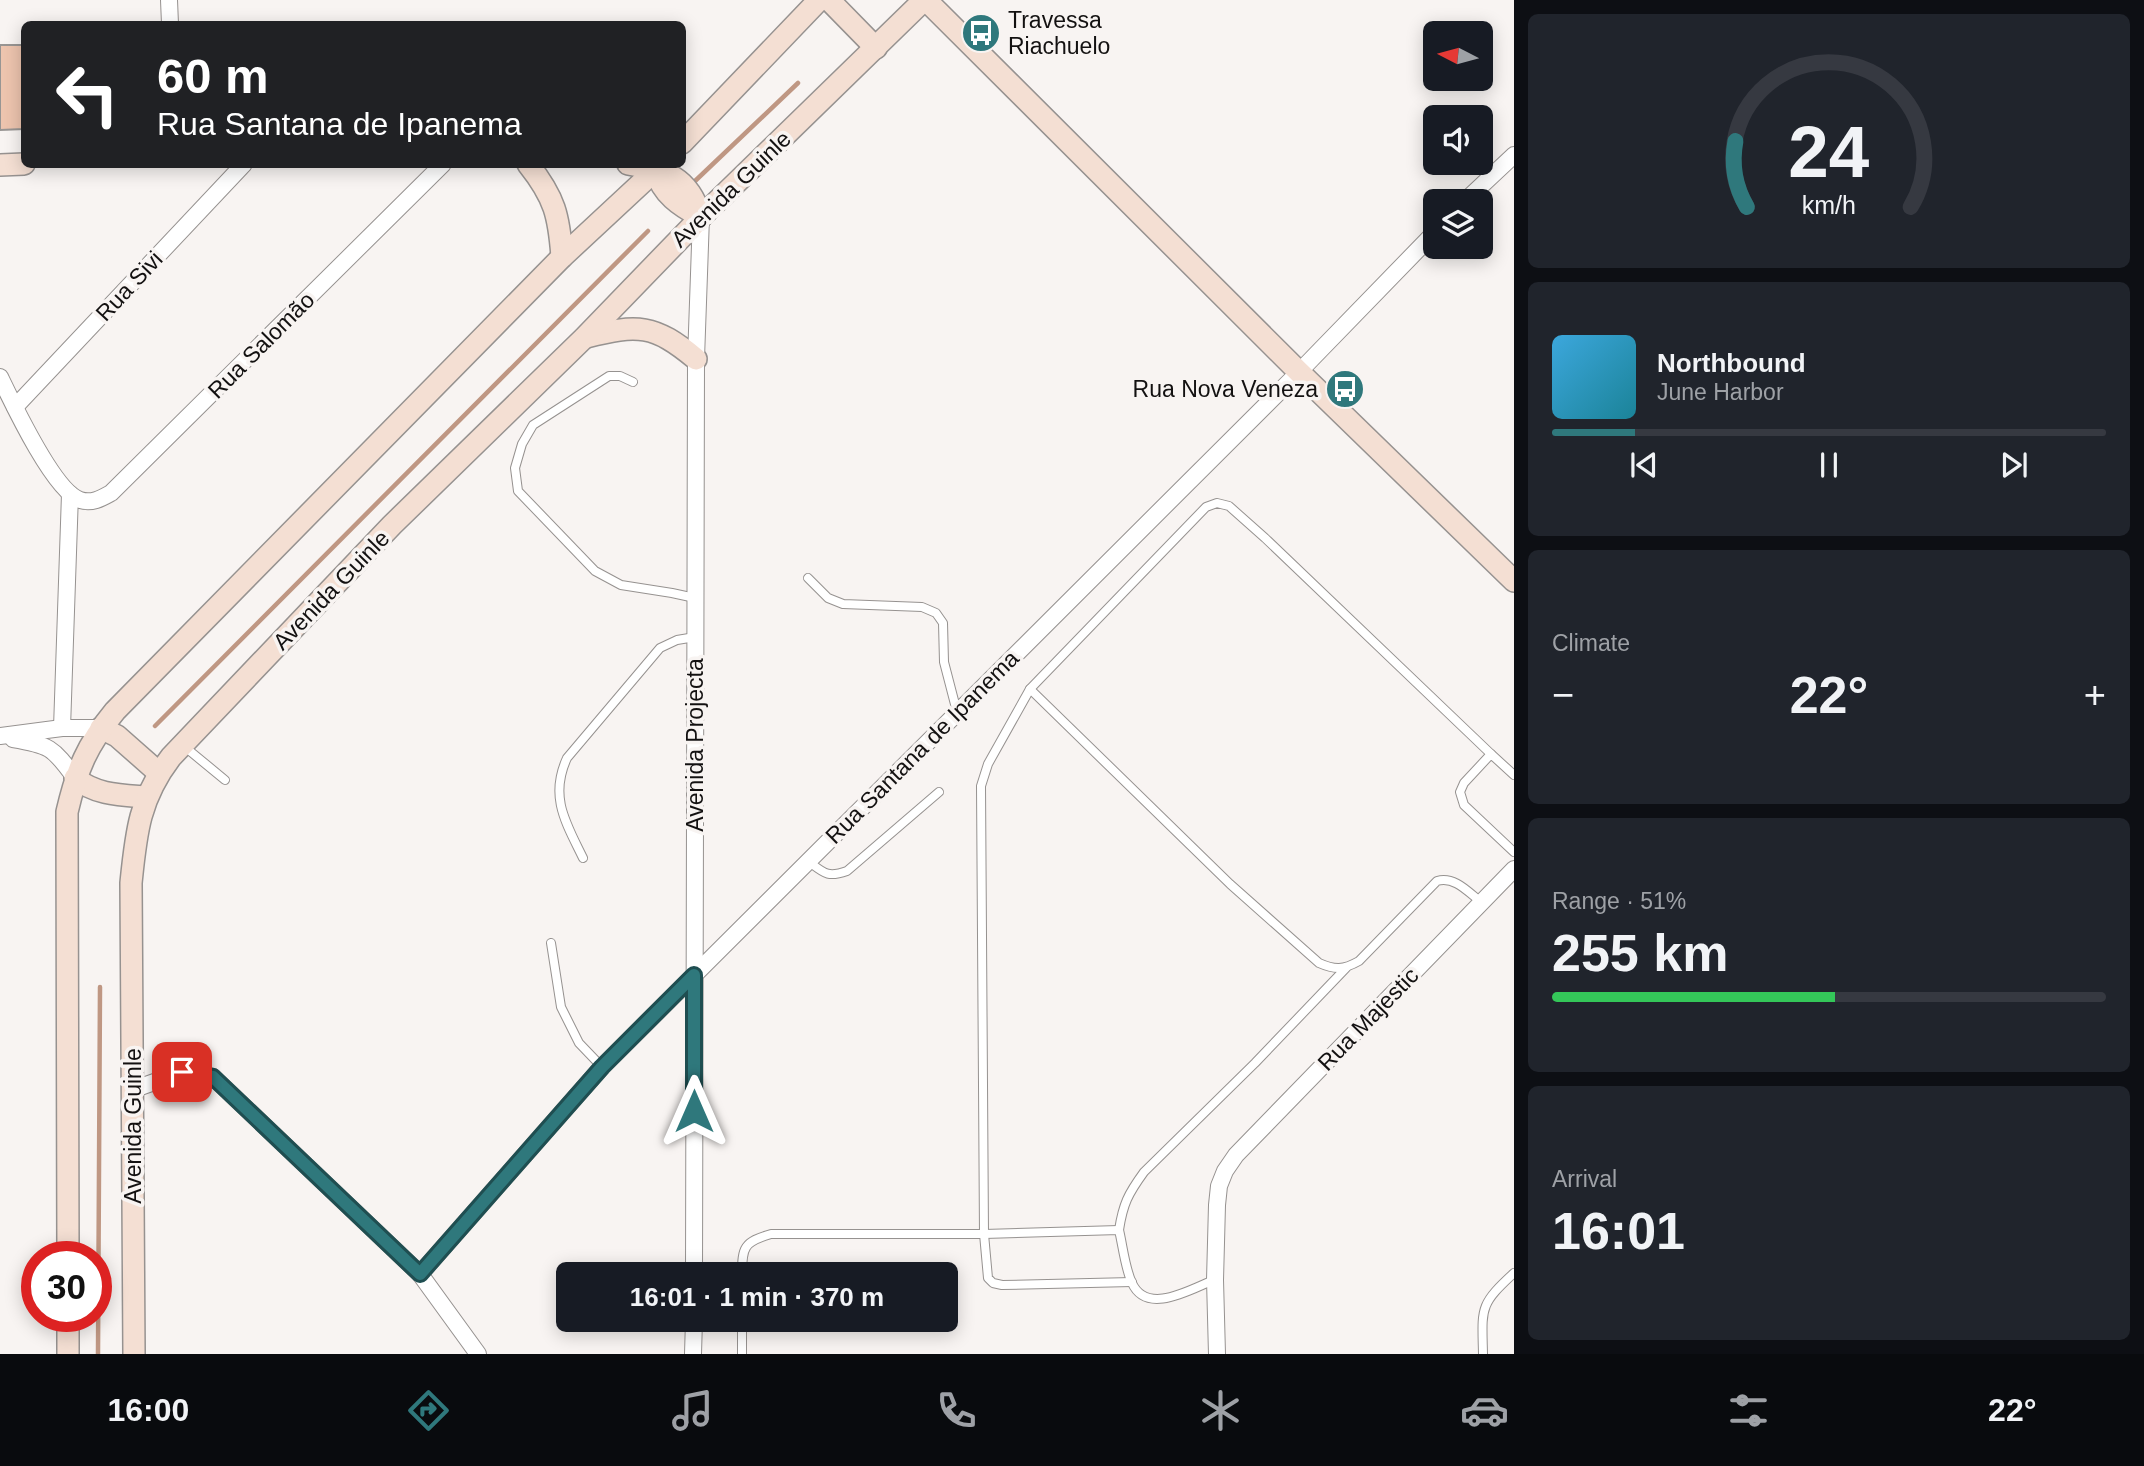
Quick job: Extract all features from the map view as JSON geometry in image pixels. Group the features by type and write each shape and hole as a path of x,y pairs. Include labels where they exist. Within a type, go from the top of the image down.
{"street":[{"path":"169,0 170,21"},
{"path":"686,139 819,0"},
{"path":"829,0 876,48"},
{"path":"925,0 1298,372 1514,581"},
{"name":"Avenida Guinle","path":"134,1354 131,883 136,839 146,797 159,773 392,525 584,338 701,217 925,0"},
{"path":"1478,189 1514,155"},
{"path":"0,164 21,164"},
{"name":"Rua Sivi","path":"15,407 240,168"},
{"name":"Rua Salomão","path":"70,494 82,500 97,500 111,493 439,168"},
{"path":"531,168 555,205 562,257"},
{"path":"659,168 660,185 682,207 701,217"},
{"path":"68,1241 67,812 75,778 88,747 115,711 562,257 659,168"},
{"name":"Avenida Projecta","path":"694,1262 696,359 701,217"},
{"name":"Rua Santana de Ipanema","path":"420,1274 602,1067 1423,244"},
{"path":"584,338 618,329 636,328 657,332 675,341 696,359"},
{"path":"0,377 55,477 70,494 62,727"},
{"path":"0,736 62,727 101,728 117,736 159,773"},
{"path":"0,736 49,747 75,778 96,791 146,797"},
{"name":"Rua Majestic","path":"1215,1280 1217,1205 1219,1186 1225,1171 1245,1145 1514,869"},
{"path":"132,1090 182,1072 213,1077 420,1274 478,1354"},
{"path":"1215,1280 1217,1354"},
{"path":"68,1332 68,1354"},
{"path":"694,1332 694,1354"}],"lane":[{"path":"633,383 620,376 609,376 533,425 522,444 515,468 518,491 595,571 621,586 695,598"},
{"path":"1132,1282 1002,1285 993,1283 988,1278 984,1234 981,786 988,764 1030,689 1206,507 1217,503 1229,506 1265,538 1514,775"},
{"path":"808,578 828,598 843,604 922,607 936,613 943,623 944,662 957,712"},
{"path":"583,858 561,814 558,790 561,771 567,758 660,648 677,640 695,637"},
{"path":"1030,689 1230,884 1319,963 1333,969 1346,968"},
{"path":"183,745 225,780"},
{"path":"1491,754 1464,783 1460,798 1464,805 1514,852"},
{"path":"808,860 824,873 836,875 847,871 939,792"},
{"path":"1215,1280 1154,1300 1145,1299 1139,1293 1132,1282 1119,1230 1123,1207 1131,1190 1144,1172 1255,1063 1346,968 1359,961 1437,881 1454,881 1481,902"},
{"path":"551,943 561,1007 579,1043 602,1067"},
{"path":"742,1262 744,1247 755,1239 771,1234 984,1234 1119,1230"},
{"path":"1483,1354 1484,1307 1490,1296 1514,1273"},
{"path":"742,1332 742,1354"}],"building":[{"path":"0,45 21,45 21,129 0,130"}],"waterway":[{"path":"694,182 798,83"},
{"path":"155,726 648,231"},
{"path":"98,1354 100,987"}],"place":[{"name":"Travessa Riachuelo","path":"981,33"},
{"name":"Rua Nova Veneza","path":"1345,389"}],"route":[{"path":"182,1072 213,1077 420,1274 602,1067 694,975 694,1111"}]}
